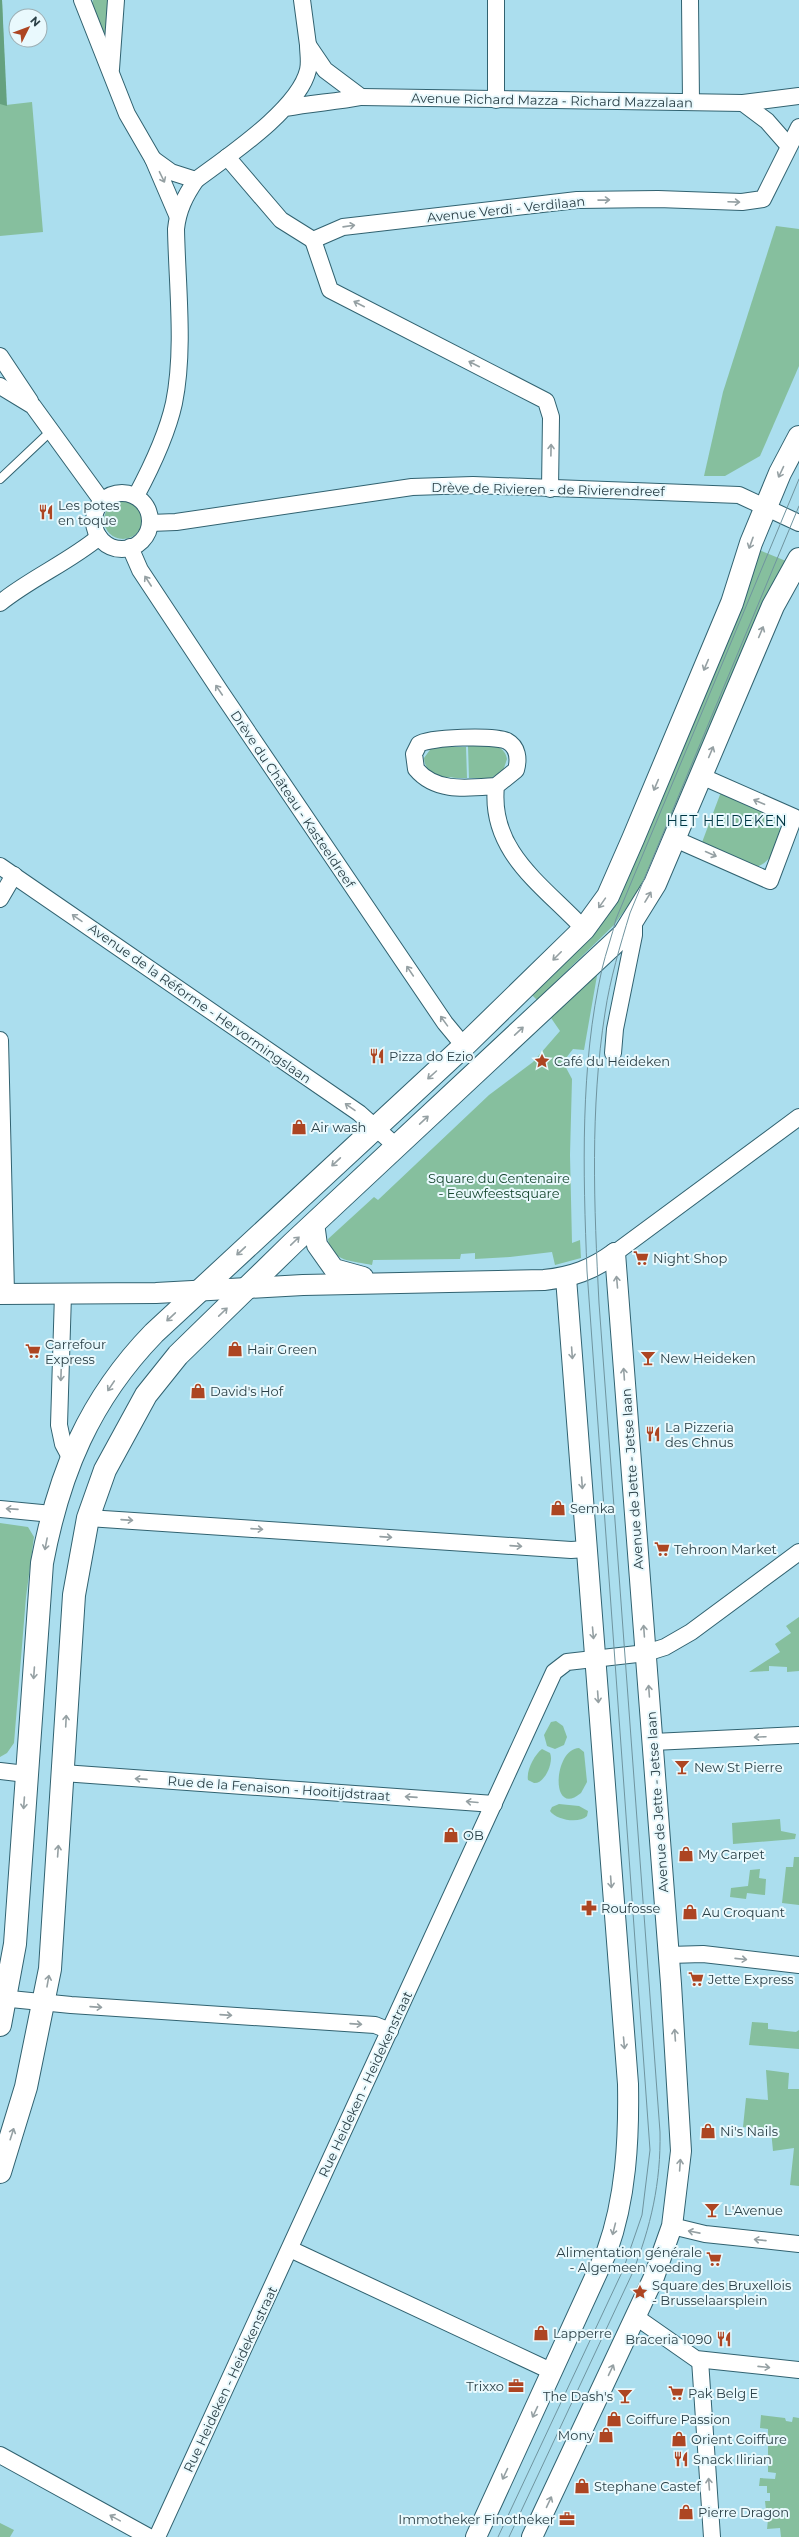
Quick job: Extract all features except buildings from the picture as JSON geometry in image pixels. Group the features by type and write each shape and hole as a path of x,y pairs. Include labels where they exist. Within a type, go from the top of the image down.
{"main road":[{"path":"0,2025 3,1999 15,1944 42,1564 52,1514 70,1459 88,1424 133,1354 375,1127 464,1046 584,929 608,896 732,603 751,543 780,473 799,438"},
{"path":"0,2172 26,2087 50,1969 74,1595 88,1518 105,1470 146,1395 178,1355 314,1223 608,950 634,919 655,884 675,839 772,606 799,559"}],"street":[{"path":"82,0 110,75 127,114 154,159 177,216 179,359 174,403 165,432 136,496"},
{"path":"110,75 116,0"},
{"path":"177,216 186,195 196,180 227,157 286,108 301,87 308,70 308,45 302,0"},
{"path":"496,0 496,100"},
{"path":"690,0 691,101"},
{"path":"308,45 325,70 361,97"},
{"name":"Avenue Richard Mazza - Richard Mazzalaan","path":"286,108 315,102 338,102 361,97 743,103 799,96"},
{"path":"743,103 767,121 788,144 799,127"},
{"name":"Avenue Verdi - Verdilaan","path":"313,240 343,227 577,200 658,199 742,202 763,199 788,144"},
{"path":"227,157 281,220 313,240 330,290 546,401 551,417 550,489"},
{"path":"154,159 171,172 196,180"},
{"path":"0,356 51,432 102,501"},
{"path":"0,386 33,406"},
{"name":"Drève de Rivieren - de Rivierendreef","path":"150,523 176,522 412,487 473,485 739,495 799,523"},
{"path":"122,493 136,496 147,508 150,523 142,541 130,548 110,546 100,537 94,522 98,507 102,501 122,493"},
{"path":"0,603 18,588 79,552 100,537"},
{"name":"Drève du Château - Kasteeldreef","path":"130,548 140,570 224,698 445,1023 464,1046"},
{"path":"501,738 508,741 518,753 518,762 511,775 496,786 446,786 433,783 425,779 416,768 414,754 419,744 432,739 501,738"},
{"path":"675,839 770,881 797,817 702,776"},
{"path":"496,786 495,810 506,844 523,866 584,929"},
{"name":"Avenue de la Réforme - Hervormingslaan","path":"0,866 346,1103 396,1146"},
{"path":"0,899 14,875"},
{"path":"613,1053 615,1029 634,935 634,919"},
{"path":"0,1040 3,1293 63,1294 566,1278 597,1266 799,1116"},
{"path":"314,1223 318,1245 334,1269 384,1283"},
{"name":"Avenue de Jette - Jetse laan","path":"532,2537 636,2317 656,2270 672,2226 679,2177 681,2132 669,1955 615,1253"},
{"path":"476,2537 554,2372 612,2237 618,2214 629,2131 628,2084 566,1278"},
{"path":"63,1294 59,1425 63,1444 70,1459"},
{"path":"0,1509 52,1514"},
{"path":"88,1518 571,1550 586,1549"},
{"name":"Rue Heideken - Heidekenstraat","path":"157,2537 554,1672 567,1662 646,1653 665,1647 691,1632 799,1552"},
{"path":"653,1742 799,1735"},
{"path":"0,1771 26,1774"},
{"name":"Rue de la Fenaison - Hooitijdstraat","path":"63,1773 494,1804"},
{"path":"669,1955 702,1954 799,1965"},
{"path":"3,1999 375,2025 390,2030"},
{"path":"672,2226 705,2234 799,2244"},
{"path":"290,2249 554,2372"},
{"path":"636,2317 692,2357 700,2360 799,2370"},
{"path":"700,2360 712,2537"},
{"path":"0,2455 149,2537"}],"lane":[{"path":"0,479 51,432"}],"green space":[{"path":"0,0 2,0 6,105 32,102 43,232 0,236"},
{"path":"0,0 2,0 7,106 0,104"},
{"path":"93,0 107,0 108,2 105,33 102,32 92,4"},
{"path":"776,226 799,229 799,366 760,456 725,476 704,476 723,392"},
{"path":"119,501 127,501 137,506 141,513 141,527 137,534 127,539 119,539 109,534 107,531 104,524 104,516 109,506 112,504"},
{"path":"759,550 786,561 641,888 614,925 537,1000 532,995 580,948"},
{"path":"486,745 502,749 507,759 503,771 491,778 469,778 468,746"},
{"path":"432,747 466,747 467,778 440,776 429,770 424,758"},
{"path":"721,792 764,812 777,824 780,830 779,839 772,854 763,864 756,867 701,845"},
{"name":"Square du Centenaire - Eeuwfeestsquare","path":"598,970 584,1050 573,1049 563,1062 572,1079 570,1155 572,1243 580,1240 581,1258 555,1265 552,1252 475,1259 475,1253 461,1254 460,1259 373,1260 372,1265 344,1259 333,1252 328,1239 374,1197 378,1200 489,1095 533,1062 560,1031 549,1015"},
{"path":"0,1523 28,1527 34,1537 26,1597 14,1743 7,1753 0,1757"},
{"path":"799,1617 799,1671 787,1672 787,1667 769,1666 769,1671 749,1672 780,1652 775,1644 791,1633 786,1626"},
{"path":"556,1721 563,1726 567,1737 564,1745 555,1749 547,1746 544,1735 551,1722"},
{"path":"579,1748 584,1752 587,1782 581,1793 571,1799 564,1797 560,1790 560,1770 564,1759 570,1751"},
{"path":"542,1749 550,1753 550,1767 542,1780 534,1783 528,1780 528,1772 534,1758"},
{"path":"559,1804 579,1806 588,1811 587,1816 579,1820 568,1820 557,1817 550,1811 552,1807"},
{"path":"780,1819 781,1831 796,1834 795,1839 733,1844 732,1823"},
{"path":"794,1857 799,1857 799,1905 782,1903 786,1867 793,1867"},
{"path":"760,1869 759,1878 766,1879 765,1895 747,1893 746,1899 730,1897 731,1888 748,1886 750,1870"},
{"path":"752,2022 768,2023 768,2029 796,2032 799,2030 799,2049 749,2045"},
{"path":"766,2070 789,2073 788,2089 799,2089 799,2186 790,2185 794,2148 773,2151 771,2130 743,2127 746,2098 768,2100"},
{"path":"761,2415 785,2418 786,2421 792,2422 793,2417 799,2418 799,2537 781,2537 780,2528 767,2529 769,2510 766,2510 765,2501 770,2501 770,2493 767,2493 767,2486 759,2486 760,2478 775,2479 776,2473 768,2472 768,2429 760,2428"},
{"path":"0,2523 14,2530 10,2537 0,2537"}],"tram line":[{"path":"498,2537 623,2270 642,2215 650,2150 587,1271 584,1157 585,1119 590,1043 595,1006 602,969 616,919 799,479"},
{"path":"509,2537 632,2274 645,2239 654,2204 659,2169 660,2132 597,1267 594,1158 595,1121 600,1049 605,1013 612,975 630,913 799,506"}],"place":[{"name":"Les potes en toque","path":"46,512"},
{"name":"Pizza do Ezio","path":"377,1056"},
{"name":"Café du Heideken","path":"542,1061"},
{"name":"Air wash","path":"299,1127"},
{"name":"Night Shop","path":"641,1258"},
{"name":"Hair Green","path":"235,1349"},
{"name":"Carrefour Express","path":"33,1351"},
{"name":"New Heideken","path":"648,1358"},
{"name":"David's Hof","path":"198,1391"},
{"name":"La Pizzeria des Chnus","path":"653,1434"},
{"name":"Semka","path":"558,1508"},
{"name":"Tehroon Market","path":"662,1549"},
{"name":"New St Pierre","path":"682,1767"},
{"name":"OB","path":"451,1835"},
{"name":"My Carpet","path":"686,1854"},
{"name":"Roufosse","path":"589,1908"},
{"name":"Au Croquant","path":"690,1912"},
{"name":"Jette Express","path":"696,1979"},
{"name":"Ni's Nails","path":"708,2131"},
{"name":"L'Avenue","path":"712,2210"},
{"name":"Alimentation générale - Algemeen voeding","path":"714,2259"},
{"name":"Square des Bruxellois - Brusselaarsplein","path":"640,2292"},
{"name":"Lapperre","path":"541,2333"},
{"name":"Braceria 1090","path":"724,2339"},
{"name":"Trixxo","path":"516,2386"},
{"name":"Pak Belg E","path":"676,2393"},
{"name":"The Dash's","path":"625,2396"},
{"name":"Coiffure Passion","path":"614,2419"},
{"name":"Mony","path":"606,2435"},
{"name":"Orient Coiffure","path":"679,2439"},
{"name":"Snack Ilirian","path":"681,2459"},
{"name":"Stephane Castef","path":"582,2486"},
{"name":"Pierre Dragon","path":"686,2512"},
{"name":"Immotheker Finotheker","path":"567,2519"}],"district":[{"name":"HET HEIDEKEN","path":"727,821"}]}
